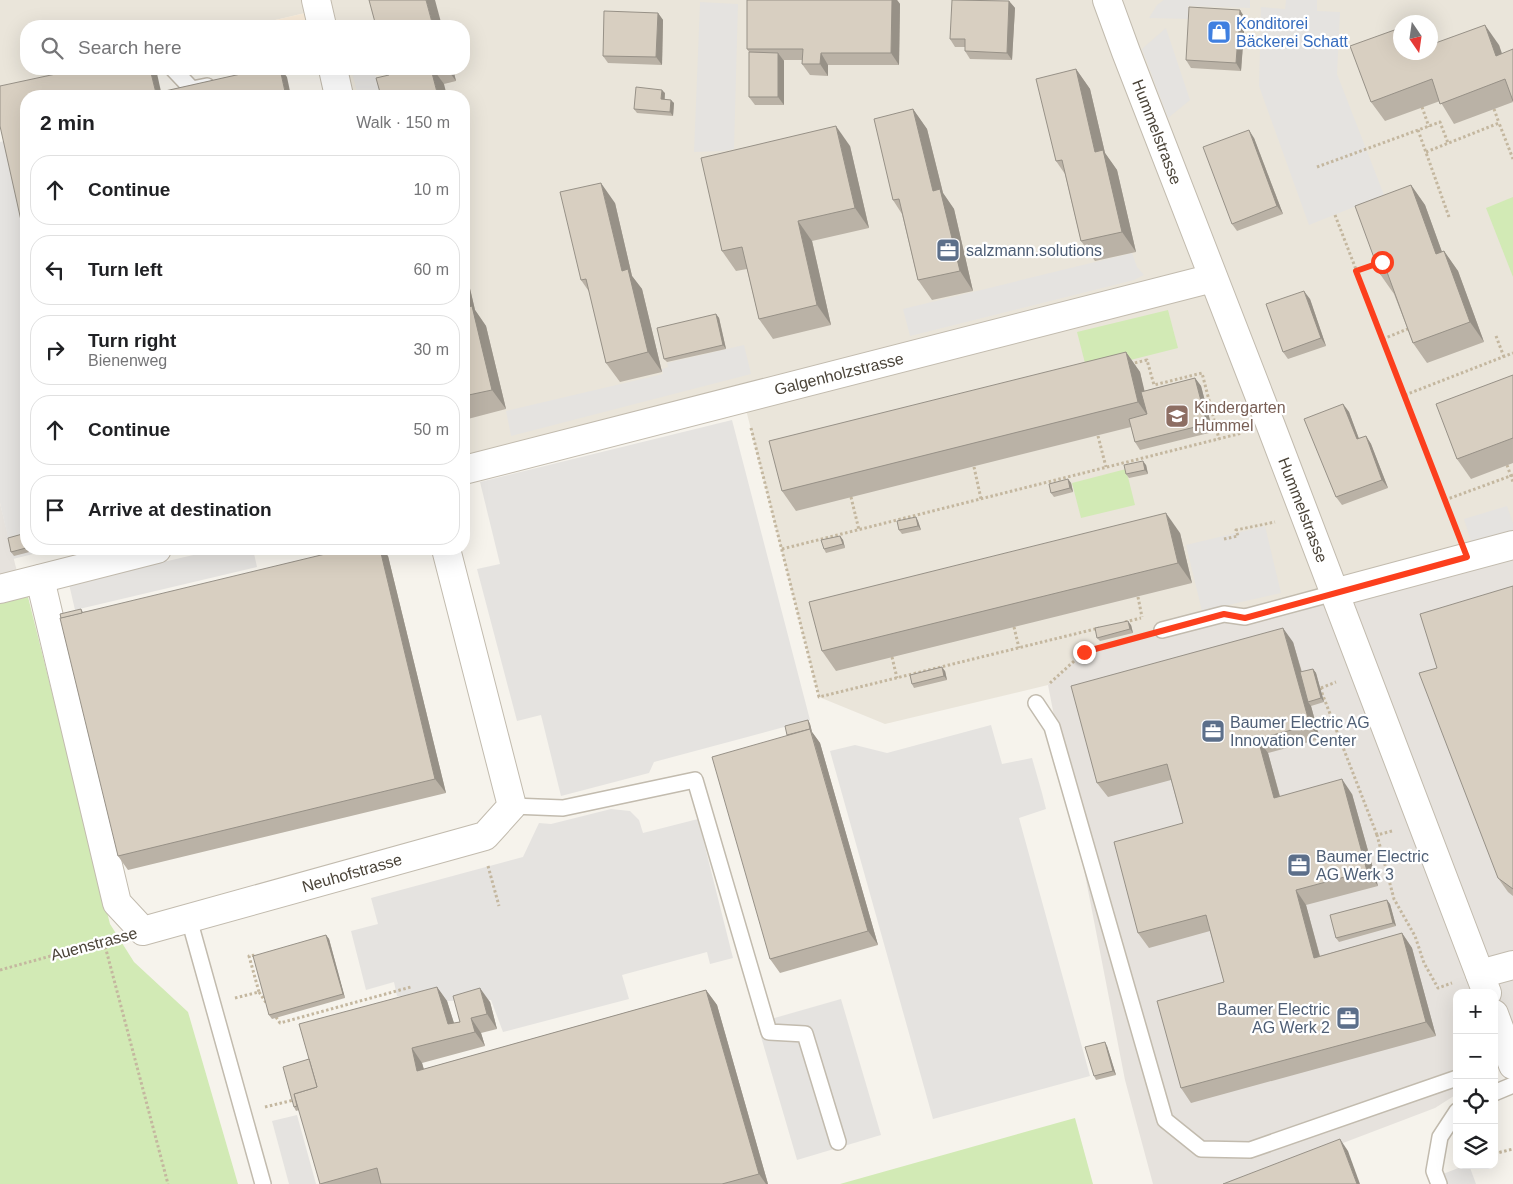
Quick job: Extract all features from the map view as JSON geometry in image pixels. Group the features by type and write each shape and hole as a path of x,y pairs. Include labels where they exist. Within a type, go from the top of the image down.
{"street":[{"path":"316,0 321,20"},
{"name":"Hummelstrasse","path":"1107,0 1483,983"},
{"path":"334,75 338,90"},
{"name":"Galgenholzstrasse","path":"470,468 1213,278"},
{"path":"1334,593 1513,545"},
{"path":"0,589 133,555"},
{"path":"448,555 512,806"},
{"path":"40,579 117,903 143,931"},
{"name":"Neuhofstrasse","path":"189,919 485,836 512,806"},
{"name":"Auenstrasse","path":"143,931 189,919"},
{"path":"1483,983 1513,965"},
{"path":"1498,1029 1508,1068"}],"lane":[{"path":"179,75 192,89 221,82"},
{"path":"1162,630 1224,614 1245,618 1334,593"},
{"path":"1036,703 1052,727 1165,1120 1201,1149 1250,1150 1454,1079"},
{"path":"512,806 563,808 695,780 769,1032 805,1034 838,1142"},
{"path":"189,919 263,1184"},
{"path":"1498,1086 1508,1068"},
{"path":"1438,1184 1434,1171 1440,1137 1453,1117"}],"path":[{"path":"1422,107 1430,126"},
{"path":"1494,110 1513,159"},
{"path":"1318,167 1440,122 1448,143"},
{"path":"1426,152 1499,122"},
{"path":"1418,130 1449,217"},
{"path":"1335,215 1467,557"},
{"path":"1356,271 1382,262"},
{"path":"1383,339 1413,327"},
{"path":"1496,336 1504,357"},
{"path":"1405,395 1513,353"},
{"path":"1128,365 1147,360 1154,385 1202,373 1219,439"},
{"path":"744,398 819,697 1104,627"},
{"path":"782,549 1240,434"},
{"path":"1098,436 1106,467"},
{"path":"1507,465 1513,482"},
{"path":"974,467 982,499"},
{"path":"1445,500 1512,475"},
{"path":"851,497 859,530"},
{"path":"1224,539 1238,536 1236,530 1305,515"},
{"path":"1138,596 1142,617"},
{"path":"1048,685 1084,652 1162,630 1158,613 1124,622"},
{"path":"1014,627 1019,648"},
{"path":"892,657 897,678"},
{"path":"1320,688 1377,835 1394,899 1415,936 1424,963 1438,988 1483,983"},
{"path":"1377,835 1421,821"},
{"path":"486,860 499,906"},
{"name":"Auenstrasse","path":"0,970 143,931"},
{"path":"104,942 168,1184"},
{"path":"258,954 249,956 259,992 268,1006"},
{"path":"276,1017 280,1024 411,986"},
{"path":"232,999 259,992"},
{"path":"299,1018 301,1027"},
{"path":"262,1108 294,1100"},
{"path":"1498,1153 1513,1148"}],"shaded area":[{"path":"0,0 1513,0 1513,545 1160,630 1084,652 1048,685 885,724 819,697 743,398 470,468 470,90 338,90 334,75 470,75 470,20 320,20 318,10 276,20 20,20 20,75 51,75 0,87"},
{"path":"1164,0 1250,0 1250,8 1188,6 1188,19 1149,18 1157,5"},
{"path":"1286,0 1317,0 1317,11 1340,12 1337,74 1384,195 1309,225 1259,86 1261,7 1285,9"},
{"path":"700,2 738,4 734,149 694,152"},
{"path":"318,10 320,20 276,20"},
{"path":"1166,28 1190,100 1168,118 1142,49"},
{"path":"353,75 376,75 379,90 356,90"},
{"path":"7,140 20,201 20,555 29,555 13,559 0,503 0,142"},
{"path":"1132,253 1137,267 1144,275 1134,280 910,336 903,309"},
{"path":"744,345 751,374 511,436 506,411 663,374 662,369 668,367 667,363"},
{"path":"732,420 810,720 654,762 649,773 561,796 541,715 517,721 477,569 500,564 480,482"},
{"path":"0,503 20,584 0,589"},
{"path":"1507,506 1513,523 1513,531 1472,544 1464,519"},
{"path":"1265,526 1281,593 1202,611 1186,545"},
{"path":"1513,545 1513,1065 1510,1059 1498,1067 1498,989 1453,989 1453,1097 1435,1108 1235,1184 1153,1184 1125,1080 1048,685 1084,652 1160,630"},
{"path":"193,555 254,555 257,567 75,610 69,584"},
{"path":"991,725 1002,764 1032,758 1042,793 1046,809 1019,818 1090,1076 933,1119 830,751 855,745 887,753"},
{"path":"611,809 630,811 639,820 643,833 698,819 733,958 710,964 707,952 622,975 629,999 503,1032 491,1000 447,1001 397,996 394,982 366,990 351,931 378,924 371,898 523,857 539,823 551,824"},
{"path":"841,999 881,1135 797,1160 757,1023"},
{"path":"297,1115 316,1184 289,1184 272,1121"},
{"path":"1456,1169 1470,1169 1476,1184 1447,1184 1443,1174"}],"green space":[{"path":"1513,197 1513,277 1486,208"},
{"path":"1168,310 1178,348 1087,371 1077,332"},
{"path":"1126,469 1135,505 1081,518 1072,483"},
{"path":"28,597 110,924 134,962 188,1012 238,1184 0,1184 0,603"},
{"path":"1075,1118 1093,1184 840,1184"}],"building":[{"path":"369,0 426,0 431,20 374,20"},
{"path":"747,0 892,0 891,53 821,53 820,64 802,64 803,49 747,49"},
{"path":"952,0 1009,1 1007,53 965,51 965,39 950,39"},
{"path":"1189,7 1240,10 1236,63 1186,60"},
{"path":"604,11 658,13 656,57 603,56"},
{"path":"1485,25 1496,56 1513,49 1513,101 1505,79 1440,104 1432,79 1371,102 1350,46 1393,31 1393,60 1438,60 1438,42"},
{"path":"749,52 778,53 778,97 749,97"},
{"path":"1076,69 1095,152 1103,150 1122,232 1081,241 1062,160 1056,161 1036,79"},
{"path":"51,75 152,75 155,90 20,90 20,216 0,126 0,86"},
{"path":"236,75 281,75 285,90 169,90"},
{"path":"389,75 433,75 436,90 379,90 376,78"},
{"path":"636,87 662,90 661,99 671,100 670,112 634,109"},
{"path":"913,109 933,191 940,189 960,271 918,280 899,199 893,200 874,119"},
{"path":"836,126 855,208 798,221 817,305 759,319 742,247 722,251 701,158"},
{"path":"1249,130 1277,206 1232,224 1203,147"},
{"path":"601,183 622,271 628,269 648,352 606,363 586,279 581,280 560,192"},
{"path":"1411,185 1436,254 1444,251 1470,322 1413,343 1387,272 1380,274 1355,206"},
{"path":"1304,291 1321,338 1283,352 1266,304"},
{"path":"472,306 492,390 470,395 470,307"},
{"path":"716,314 723,345 664,359 657,328"},
{"path":"1126,352 1138,402 782,491 769,441"},
{"path":"1513,375 1513,438 1457,459 1436,404"},
{"path":"1195,378 1207,424 1135,442 1129,419 1147,414 1141,392"},
{"path":"1343,404 1357,439 1366,436 1382,480 1336,497 1304,419"},
{"path":"1143,461 1145,470 1126,474 1124,465"},
{"path":"1068,479 1070,488 1051,493 1049,484"},
{"path":"1166,513 1178,563 822,651 809,602"},
{"path":"916,517 918,526 899,530 897,521"},
{"path":"20,535 20,550 11,552 8,538"},
{"path":"840,536 843,544 824,549 821,540"},
{"path":"321,555 381,555 435,779 118,856 60,618"},
{"path":"1513,586 1513,889 1498,878 1419,673 1437,668 1420,614"},
{"path":"81,609 82,613 61,618 60,614"},
{"path":"1128,621 1130,629 1097,638 1095,628"},
{"path":"1283,628 1310,725 1258,739 1274,798 1342,779 1367,871 1296,890 1314,958 1402,933 1426,1022 1181,1088 1157,1001 1224,982 1206,915 1138,933 1114,842 1183,823 1167,764 1097,783 1071,686"},
{"path":"942,667 944,676 912,684 910,675"},
{"path":"1313,669 1321,698 1308,702 1300,672"},
{"path":"808,720 810,729 787,735 785,726"},
{"path":"810,729 868,931 770,959 712,757"},
{"path":"1387,900 1393,923 1336,938 1330,915"},
{"path":"326,935 343,994 269,1015 253,956"},
{"path":"437,987 448,1024 460,1022 453,996 480,988 487,1014 471,1018 475,1032 412,1048 417,1071 706,990 759,1174 722,1184 381,1184 377,1168 320,1184 294,1094 317,1087 299,1024"},
{"path":"1105,1042 1113,1071 1094,1076 1085,1047"},
{"path":"309,1059 317,1087 294,1094 297,1106 294,1107 283,1067"},
{"path":"1340,1139 1357,1184 1223,1184"}],"place":[{"name":"Konditorei Bäckerei Schatt","path":"1219,32"},
{"name":"salzmann.solutions","path":"948,250"},
{"name":"Kindergarten Hummel","path":"1177,416"},
{"name":"Baumer Electric AG Innovation Center","path":"1213,731"},
{"name":"Baumer Electric AG Werk 3","path":"1299,865"},
{"name":"Baumer Electric AG Werk 2","path":"1348,1018"}],"route":[{"path":"1084,652 1224,614 1245,618 1467,557 1356,271 1382,262"}]}
